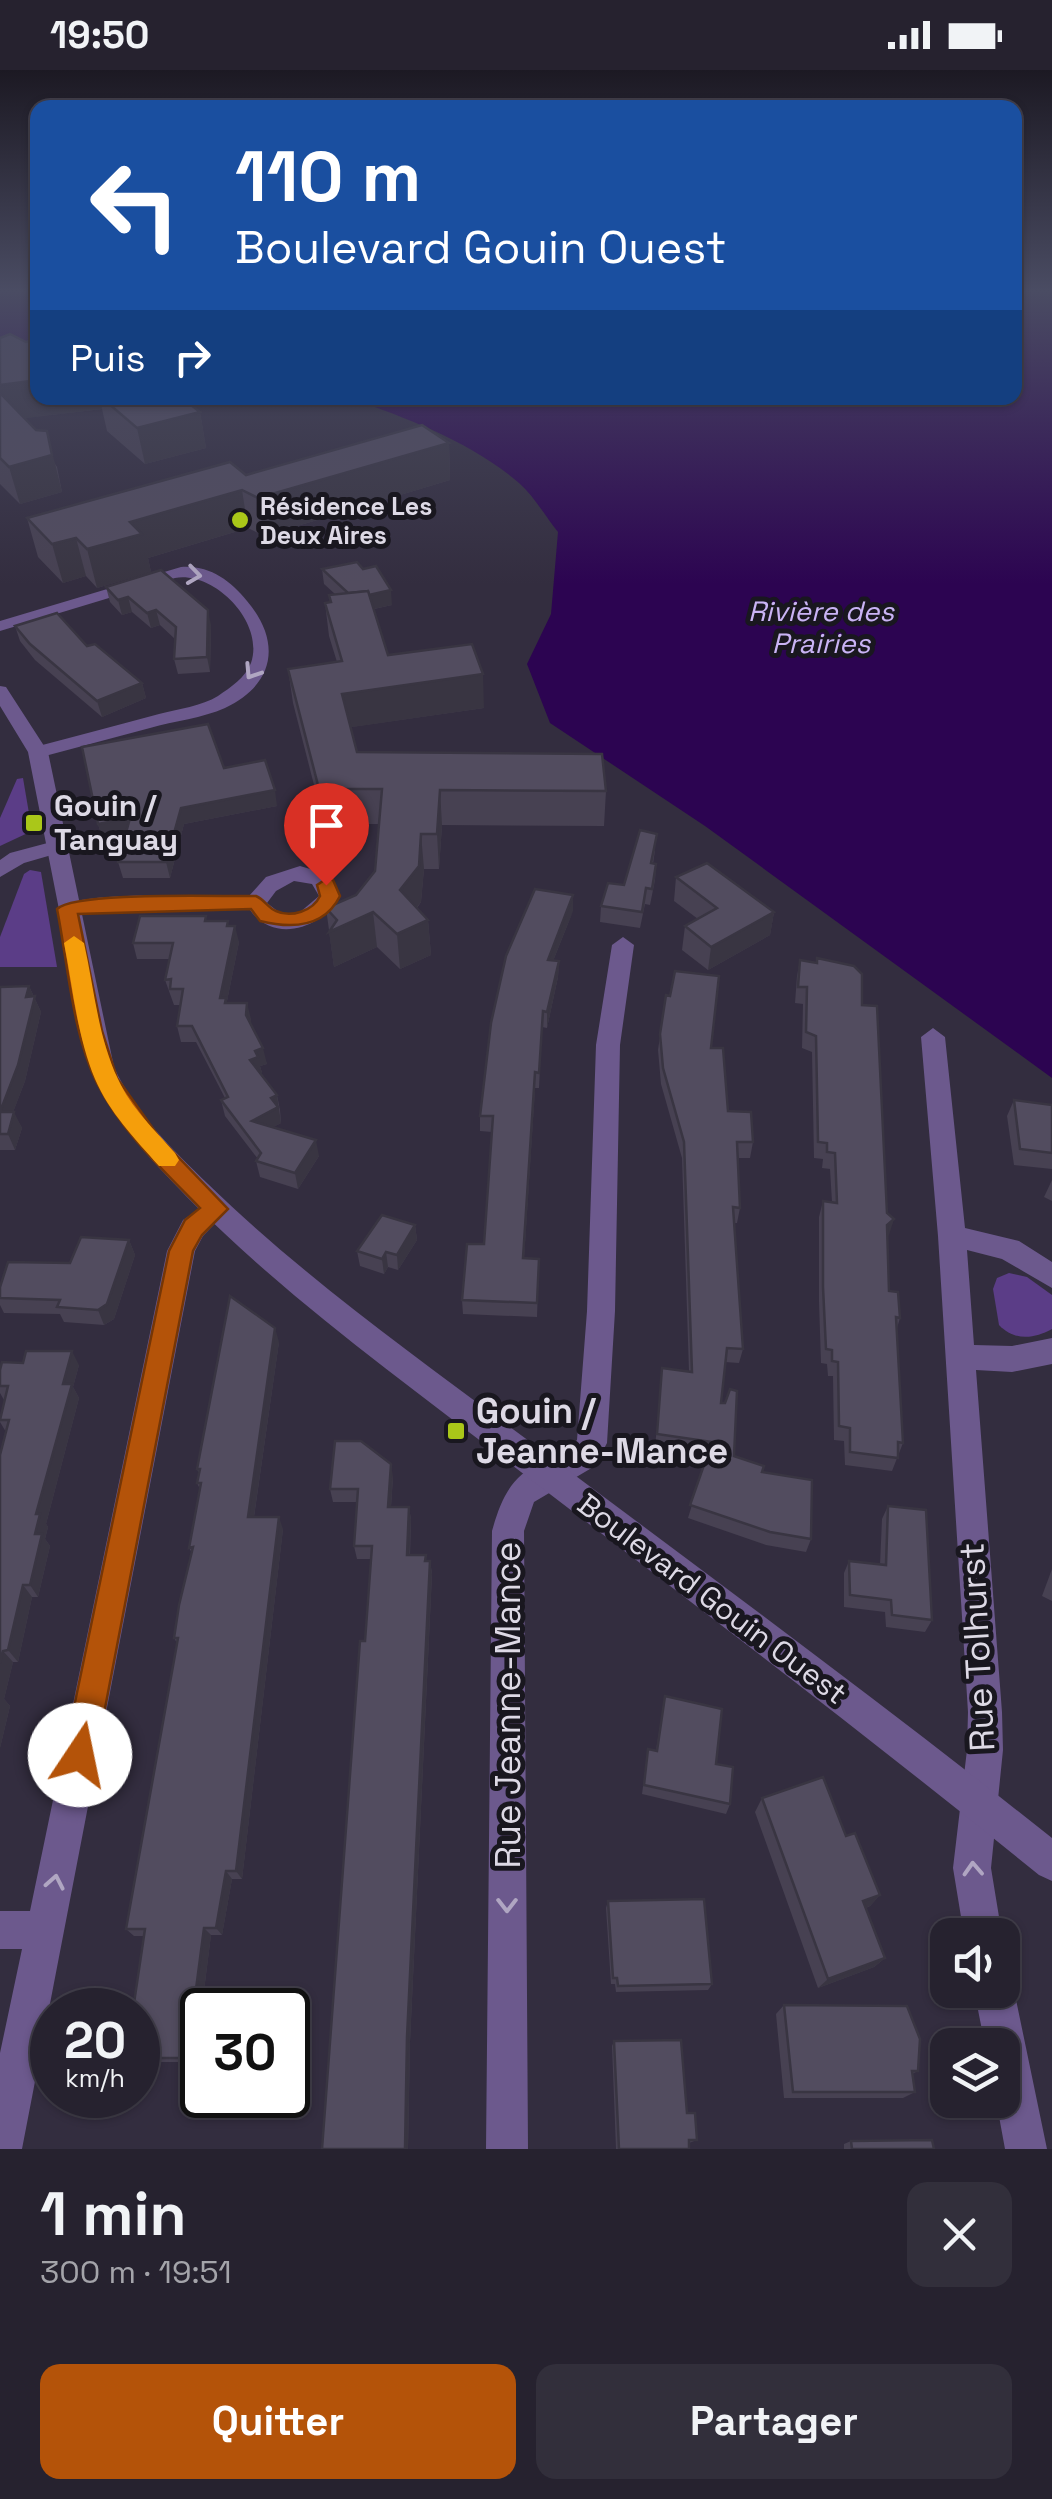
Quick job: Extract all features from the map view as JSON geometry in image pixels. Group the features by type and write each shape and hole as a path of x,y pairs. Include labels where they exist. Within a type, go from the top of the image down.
{"street":[{"path":"0,626 169,574 193,572 212,578 233,596 260,637 262,653 258,666 239,690 218,704 38,752"},
{"name":"Boulevard Gouin Ouest","path":"0,691 38,752 92,1031 107,1080 151,1143 216,1209 321,1301 1052,1862"},
{"path":"0,870 17,858 55,847"},
{"path":"67,909 105,904 256,903"},
{"name":"Rue Jeanne-Mance","path":"508,2149 508,1531 512,1508 521,1492 580,1458 592,1443 601,1311 608,1045 623,945"},
{"name":"Rue Tolhurst","path":"933,1036 952,1236 985,1712 985,1750 972,1868 981,1918"},
{"path":"1,2149 181,1251 193,1228 216,1209"},
{"path":"952,1236 1009,1248 1052,1276"},
{"path":"959,1357 1012,1359 1052,1351"},
{"path":"0,1930 45,1930"},
{"path":"998,2008 1026,2149"}],"shaded area":[{"path":"23,778 32,831 0,846 0,818 17,779"},
{"path":"30,870 41,872 57,967 0,967 0,937 24,874"},
{"path":"1009,1273 1027,1277 1052,1295 1052,1329 1024,1337 999,1325 993,1289 997,1278"}],"water":[{"name":"Rivière des Prairies","path":"1022,389 1052,389 1052,1078 705,826 550,723 527,664 551,614 558,532 535,500 500,468 439,433 369,405 1022,405"}],"building":[{"path":"0,393 36,430 47,431 52,455 9,467 0,458"},
{"path":"110,405 191,405 200,412 137,428"},
{"path":"422,425 449,443 258,498 242,490 130,522 142,534 87,549 76,538 52,544 27,518 230,462 246,475"},
{"path":"357,562 363,569 376,566 391,590 369,595 368,591 348,593 322,569"},
{"path":"161,570 208,610 207,657 174,659 176,627 156,610 147,613 128,597 118,600 106,587"},
{"path":"368,591 388,655 472,644 483,674 342,694 357,752 602,754 606,791 440,790 437,834 421,834 419,866 400,890 428,920 397,934 373,912 329,932 337,920 326,908 356,895 375,871 382,789 319,789 288,669 342,661 325,603 331,602 329,595"},
{"path":"57,613 87,646 95,644 142,683 97,701 30,644 15,626"},
{"path":"208,724 224,768 265,760 275,790 181,808 166,862 118,862 130,818 98,824 82,747"},
{"path":"640,830 657,834 651,863 656,864 652,889 646,888 642,912 601,906 608,883 624,885"},
{"path":"707,863 774,912 711,947 685,926 717,908 676,877"},
{"path":"535,889 573,895 548,960 559,961 547,1012 543,1011 539,1073 535,1072 523,1258 539,1259 537,1303 462,1300 467,1244 484,1244 493,1116 480,1116 491,1023 506,956"},
{"path":"140,916 206,916 205,921 228,921 227,926 235,926 220,998 226,998 225,1003 247,1003 246,1015 263,1048 255,1051 258,1057 250,1060 277,1095 271,1098 278,1107 252,1121 316,1140 295,1173 256,1161 261,1153 221,1100 228,1097 192,1026 177,1026 183,989 170,989 171,979 165,980 173,943 133,943"},
{"path":"817,958 854,966 862,974 862,1005 877,1006 887,1213 894,1219 887,1225 889,1291 898,1292 900,1318 896,1317 903,1443 898,1442 898,1458 850,1452 850,1428 839,1426 838,1362 832,1361 832,1350 826,1349 823,1201 837,1203 835,1153 827,1152 827,1143 818,1142 816,1036 806,1032 807,987 798,987 800,960 817,963"},
{"path":"675,971 719,976 711,1048 723,1048 728,1111 751,1112 753,1142 737,1142 740,1208 733,1207 743,1349 727,1348 721,1403 725,1403 730,1389 737,1391 734,1456 764,1466 762,1472 812,1480 811,1539 770,1532 690,1505 712,1442 657,1434 662,1368 692,1372 684,1142 663,1068 660,1034 666,995 670,996"},
{"path":"29,986 26,997 35,996 18,1065 0,1112 0,987"},
{"path":"1014,1100 1052,1105 1052,1153 1020,1149"},
{"path":"0,1112 14,1112 8,1134 0,1134"},
{"path":"382,1215 415,1225 397,1255 386,1252 382,1259 357,1251"},
{"path":"81,1237 129,1240 107,1304 98,1310 57,1307 60,1300 0,1298 8,1262 70,1263"},
{"path":"230,1296 275,1328 248,1517 279,1517 236,1871 226,1871 216,1928 204,1928 196,1988 180,1988 180,2058 160,2058 160,1988 136,1988 145,1929 126,1929 178,1638 174,1638 179,1605 193,1547 189,1548 201,1483 197,1483"},
{"path":"26,1351 72,1351 63,1384 72,1384 36,1514 40,1514 35,1534 42,1534 30,1585 23,1585 8,1650 3,1651 0,1663 0,1455 9,1420 0,1420 8,1386 0,1386 0,1370 2,1362 23,1363"},
{"path":"335,1441 361,1441 391,1464 388,1507 409,1507 407,1555 426,1555 425,1561 430,1561 405,2149 322,2149 360,1641 365,1641 372,1546 354,1546 358,1489 330,1489"},
{"path":"888,1506 926,1510 932,1620 892,1615 891,1600 850,1595 849,1561 886,1565"},
{"path":"665,1696 722,1709 716,1764 733,1767 730,1804 644,1785 648,1749 657,1751"},
{"path":"823,1777 846,1836 855,1833 880,1895 863,1901 885,1958 828,1979 762,1798"},
{"path":"704,1899 712,1984 618,1986 617,1978 613,1978 608,1901"},
{"path":"784,2005 907,2006 920,2039 918,2071 912,2071 915,2092 793,2092"},
{"path":"681,2040 687,2113 695,2113 697,2140 689,2140 689,2149 619,2149 614,2041"},
{"path":"932,2140 934,2149 852,2149 851,2141"}],"slow traffic":[{"path":"74,943 94,1044 107,1080 129,1117 167,1160"}],"place":[{"name":"Résidence Les Deux Aires","path":"240,520"},
{"name":"Gouin / Tanguay","path":"34,823"},
{"name":"Gouin / Jeanne-Mance","path":"456,1431"}],"route":[{"path":"80,1755 181,1251 193,1228 216,1209 129,1117 107,1080 92,1031 67,909 105,904 256,903 267,916 297,921 324,908 330,896 326,885"}]}
